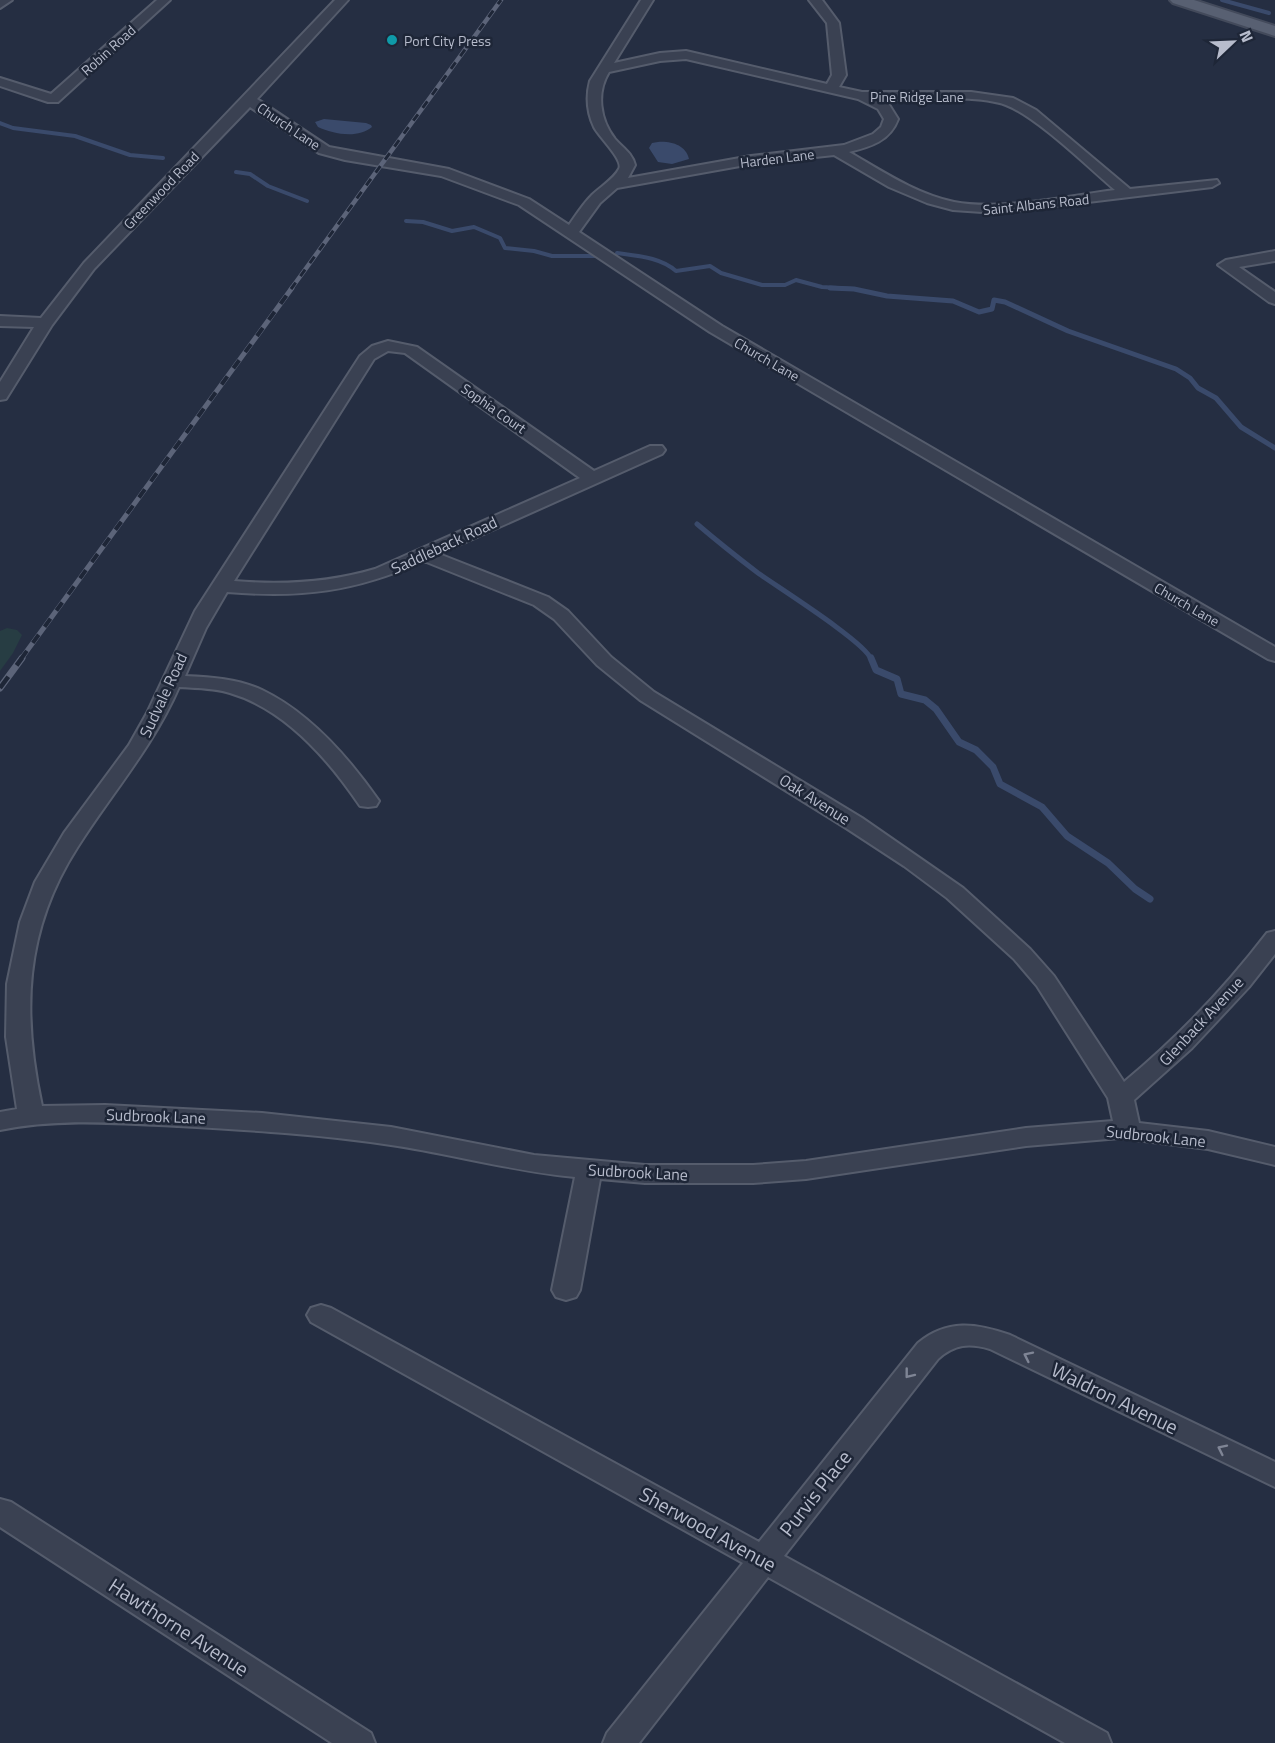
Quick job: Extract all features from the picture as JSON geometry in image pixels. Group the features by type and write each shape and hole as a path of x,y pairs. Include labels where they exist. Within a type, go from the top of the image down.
{"main road":[{"path":"1178,0 1275,31"}],"street":[{"path":"0,4 6,0"},
{"name":"Robin Road","path":"0,82 52,99 164,0"},
{"name":"Greenwood Road","path":"0,395 45,322 109,244 249,100 342,0"},
{"path":"570,232 595,200 625,173 628,165 626,158 604,133 593,95 597,81 607,69 647,0"},
{"path":"815,0 833,23 839,75 831,89"},
{"name":"Pine Ridge Lane","path":"607,69 660,57 686,55 862,96 971,96 998,99 1017,104 1031,112 1128,194"},
{"name":"Harden Lane","path":"614,184 669,178 770,157 837,151 873,140 889,127 891,119 883,106 862,96"},
{"name":"Church Lane","path":"249,100 324,150 365,160 425,168 463,179 524,202 726,335 1275,655"},
{"name":"Saint Albans Road","path":"837,151 927,200 958,208 997,209 1212,183"},
{"path":"1275,256 1226,265 1275,299"},
{"path":"0,321 45,322"},
{"name":"Sophia Court","path":"392,344 402,346 423,357 592,478"},
{"name":"Sudvale Road","path":"31,1115 21,1065 17,1025 25,949 36,908 61,856 134,753 156,717 189,640 221,586 362,364 376,350 392,344"},
{"name":"Saddleback Road","path":"221,586 292,591 330,587 382,573 656,450"},
{"name":"Oak Avenue","path":"422,554 542,601 561,615 604,661 647,696 854,823 912,861 955,893 1015,947 1046,981 1121,1098 1128,1130"},
{"path":"171,681 236,688 258,695 285,711 354,780 368,801"},
{"name":"Glenback Avenue","path":"1121,1098 1197,1029 1275,938"},
{"name":"Sudbrook Lane","path":"0,1121 31,1115 163,1116 315,1127 391,1136 534,1164 645,1174 753,1174 851,1165 1067,1132 1128,1130 1208,1140 1275,1156"},
{"path":"566,1290 589,1170"},
{"name":"Sherwood Avenue","path":"321,1315 1095,1743"},
{"name":"Waldron Avenue","path":"951,1335 967,1333 1000,1342 1275,1475"},
{"name":"Purvis Place","path":"619,1743 928,1351 937,1341 951,1335"},
{"name":"Hawthorne Avenue","path":"0,1511 359,1743"}],"green space":[{"path":"7,628 17,630 22,635 0,671 0,631"}],"water":[{"path":"324,119 366,123 372,127 353,134 331,132 318,127 315,122"},
{"path":"668,142 681,147 689,159 672,164 658,162 649,148 652,143"}],"waterway":[{"path":"1222,0 1269,13"},
{"path":"0,123 13,128 75,136 130,155 163,158"},
{"path":"236,172 250,174 268,186 307,201"},
{"path":"406,221 423,222 452,231 474,227 500,238 505,248 534,251 552,256 597,256"},
{"path":"617,253 656,260 676,271 710,266 721,273 762,285 785,285 796,280 822,287 854,289"},
{"path":"830,288 854,289"},
{"path":"854,289 887,296 953,301 979,312 992,309 994,300 1005,302 1068,331 1176,369 1190,378 1198,388 1216,398 1241,427 1275,448"},
{"path":"697,524 758,573 854,640 871,659"},
{"path":"871,658 876,670 897,679 901,694 925,700 936,709 959,742 976,750 993,767 1000,784 1042,807 1067,836 1108,863 1135,889 1150,899"}],"railway":[{"path":"291,289 501,0"},
{"path":"21,659 292,288"},
{"path":"0,688 22,658"}],"place":[{"name":"Port City Press","path":"392,40"}]}
